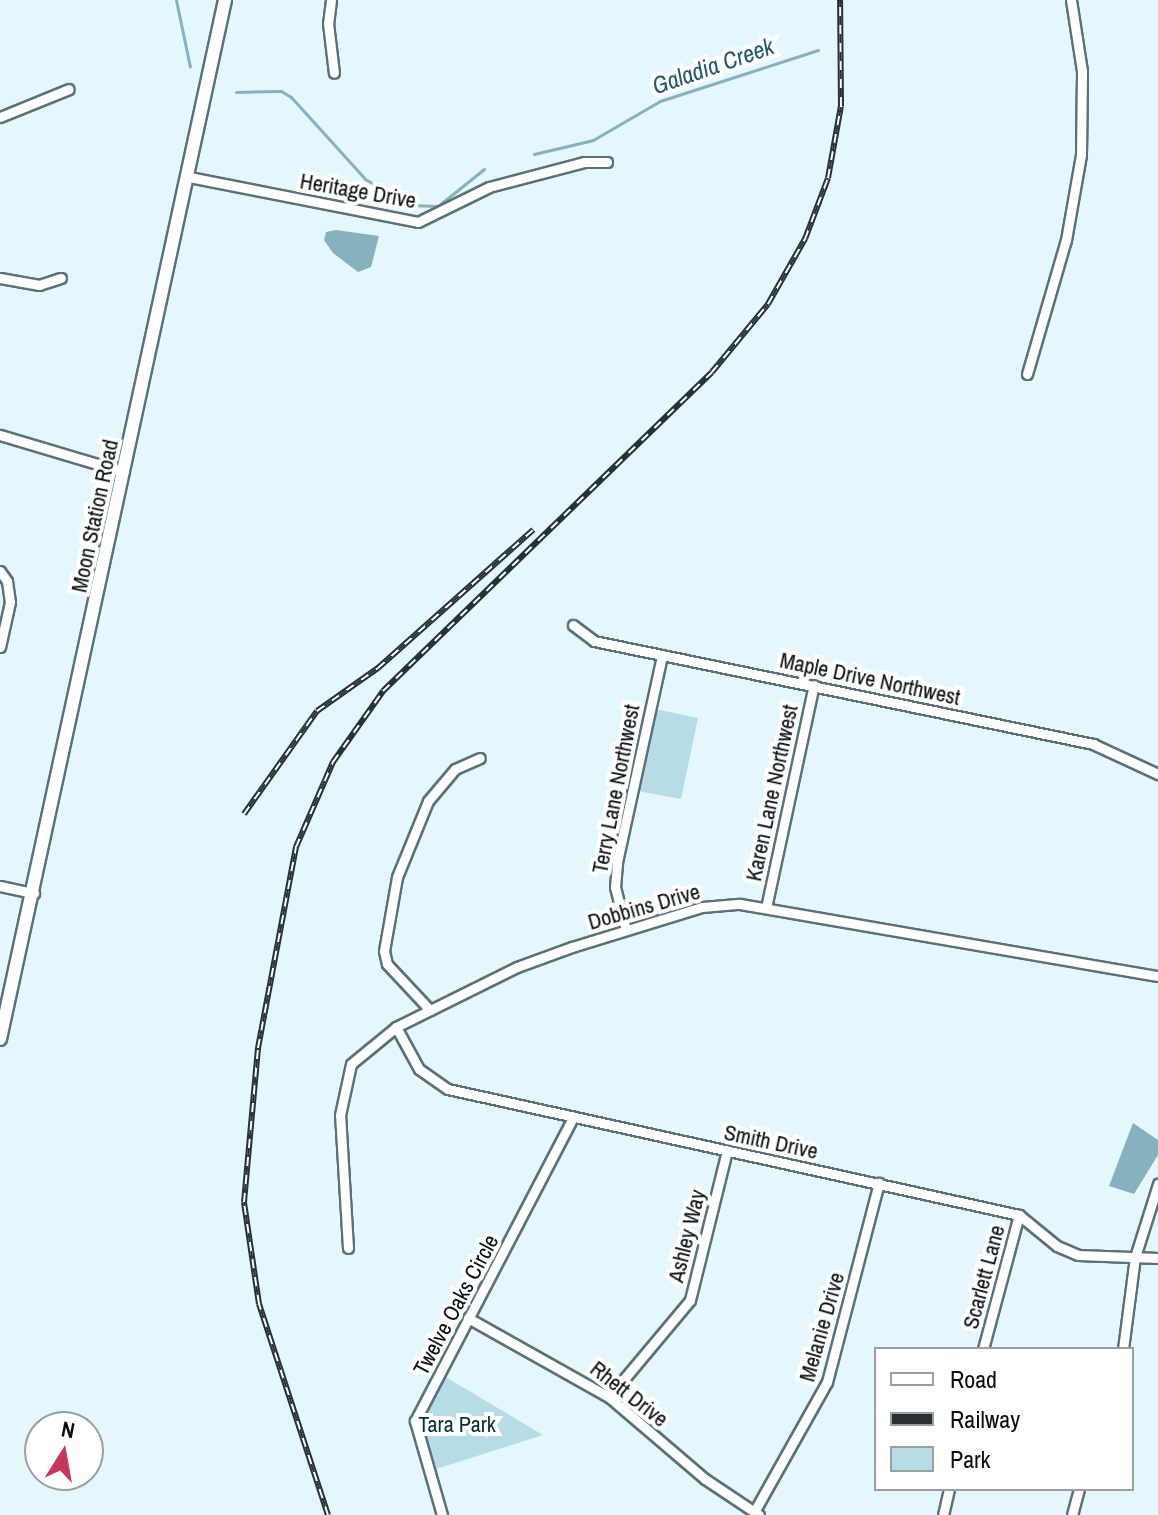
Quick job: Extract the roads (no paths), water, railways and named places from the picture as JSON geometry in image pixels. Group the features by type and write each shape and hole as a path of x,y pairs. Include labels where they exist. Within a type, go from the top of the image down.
{"street":[{"name":"Moon Station Road","path":"0,1039 225,0"},
{"path":"331,0 328,23 334,73"},
{"path":"1027,374 1066,240 1081,155 1082,71 1071,0"},
{"path":"0,117 69,89"},
{"name":"Heritage Drive","path":"189,177 418,222 489,187 584,162 607,162"},
{"path":"0,278 39,285 61,278"},
{"path":"0,435 124,472"},
{"path":"0,571 10,602 0,647"},
{"name":"Maple Drive Northwest","path":"573,625 594,641 1093,744 1158,774"},
{"name":"Terry Lane Northwest","path":"626,930 615,887 617,862 662,655"},
{"name":"Karen Lane Northwest","path":"766,908 814,685"},
{"path":"430,1010 387,964 384,951 397,877 428,801 455,769 480,758"},
{"path":"0,886 34,893"},
{"name":"Dobbins Drive","path":"348,1248 341,1092 351,1064 396,1027 517,967 626,930 702,907 766,908 1158,976"},
{"name":"Smith Drive","path":"396,1027 419,1069 448,1089 1019,1215 1070,1253 1158,1258"},
{"name":"Twelve Oaks Circle","path":"442,1515 415,1421 573,1117"},
{"name":"Ashley Way","path":"609,1397 690,1300 727,1150"},
{"name":"Melanie Drive","path":"756,1514 827,1382 879,1183"},
{"path":"1123,1347 1135,1257 1158,1184"},
{"name":"Scarlett Lane","path":"984,1347 1019,1215"},
{"name":"Rhett Drive","path":"468,1318 609,1397 705,1479 756,1514"},
{"path":"943,1515 949,1491"},
{"path":"1072,1515 1078,1491"}],"waterway":[{"name":"Galadia Creek","path":"176,0 190,67"},
{"name":"Galadia Creek","path":"534,154 593,140 660,101 818,50"},
{"name":"Galadia Creek","path":"236,92 281,91 291,97 365,179 410,205 438,206 484,169"}],"railway":[{"path":"328,1515 259,1304 244,1202 258,1048 296,847 333,762 383,691 712,372 768,304 805,239 828,178 841,106 840,0"},
{"path":"244,814 317,711 378,668 533,530"}],"park label":[{"name":"Tara Park","path":"457,1425"}]}
